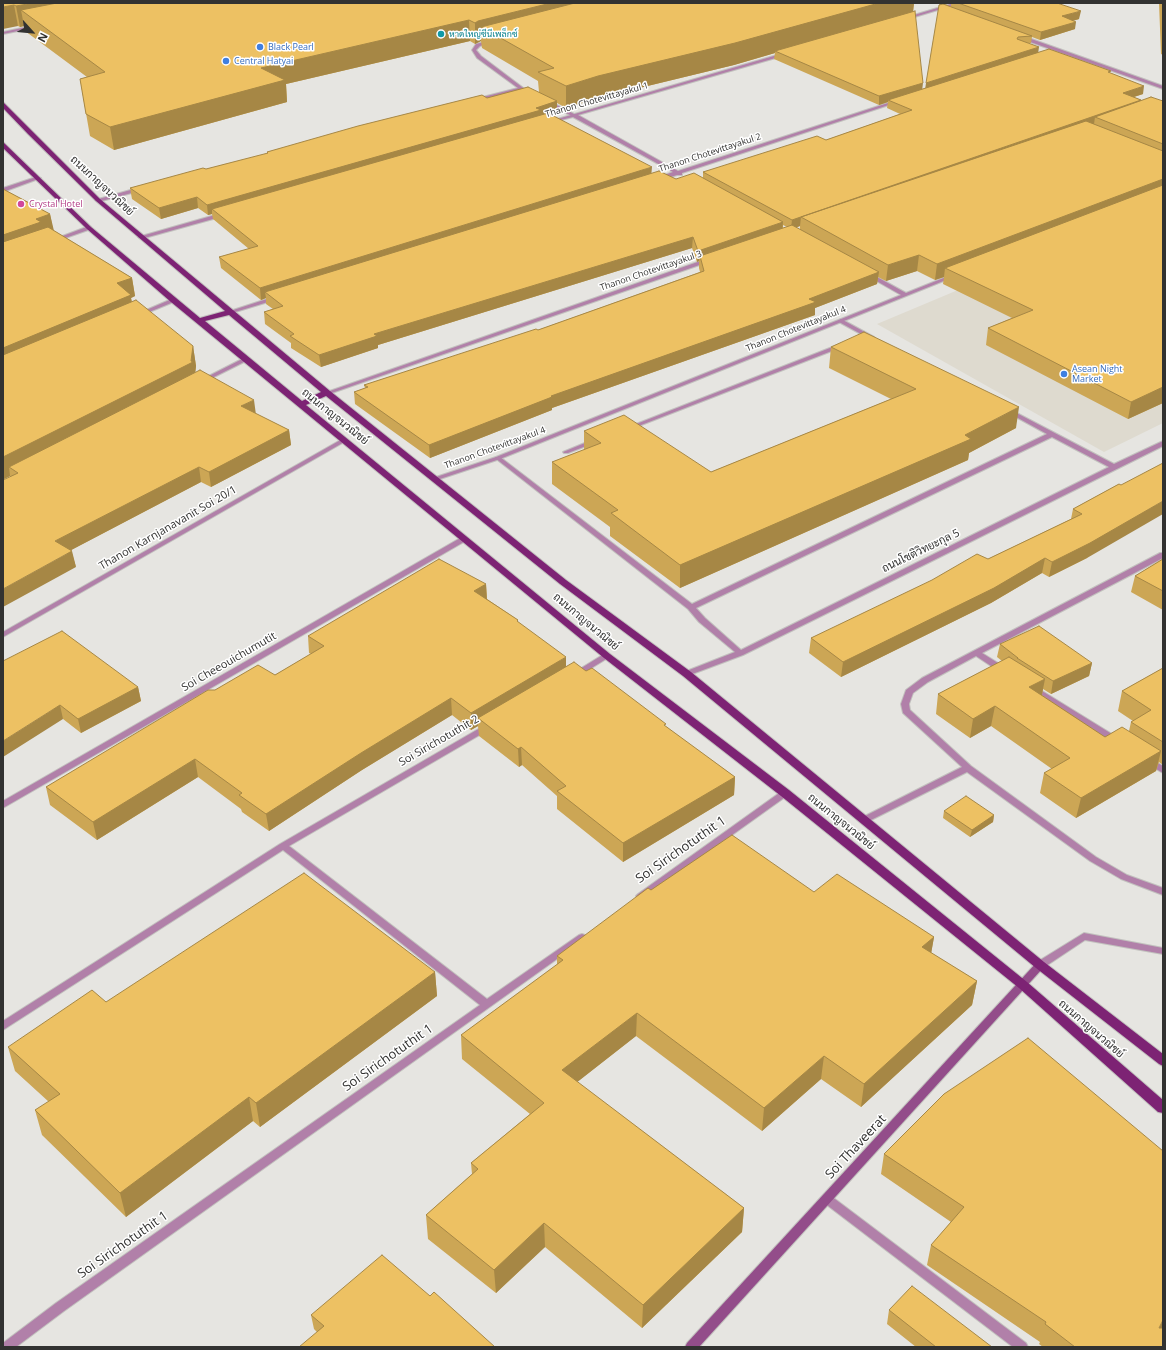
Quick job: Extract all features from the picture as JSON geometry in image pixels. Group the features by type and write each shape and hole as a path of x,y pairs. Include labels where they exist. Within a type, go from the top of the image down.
{"main road":[{"name":"ถนนกาญจนวณิชย์","path":"3,104 30,133 98,200 212,295 230,312 247,324 327,393 436,479 562,582 687,674 1040,965 1163,1061"},
{"name":"ถนนกาญจนวณิชย์","path":"3,144 89,228 174,300 201,320 246,359 607,656 785,793 1023,985 1163,1108"},
{"path":"201,320 230,312"},
{"path":"301,404 327,393"}],"street":[{"path":"903,19 959,3"},
{"path":"942,8 948,10"},
{"path":"3,33 42,25"},
{"path":"1012,34 1163,88"},
{"path":"496,40 481,44 474,50 479,57 521,89 528,92"},
{"path":"1050,53 1057,51"},
{"name":"Thanon Chotevittayakul 1","path":"544,123 788,52"},
{"path":"467,103 521,89"},
{"path":"541,98 684,176"},
{"name":"Thanon Chotevittayakul 2","path":"655,180 905,99"},
{"path":"3,190 38,178"},
{"path":"98,200 144,188"},
{"path":"141,237 225,214"},
{"path":"46,243 89,228"},
{"name":"Thanon Chotevittayakul 3","path":"327,393 716,258"},
{"path":"865,273 905,295"},
{"name":"Thanon Chotevittayakul 4","path":"436,479 498,458 957,275"},
{"path":"230,312 283,296"},
{"path":"131,318 174,300"},
{"path":"841,321 881,342"},
{"path":"860,338 867,335"},
{"path":"625,429 845,344"},
{"path":"198,384 246,359"},
{"path":"1004,408 1114,467"},
{"path":"691,607 1052,434"},
{"name":"Thanon Karnjanavanit Soi 20/1","path":"3,635 344,440"},
{"path":"566,452 596,440"},
{"name":"ถนนโชติวิทยะกุล 5","path":"687,674 740,653 1163,443"},
{"path":"498,458 691,607 702,620 740,653"},
{"name":"Soi Cheeouichumutit","path":"3,805 466,539"},
{"path":"1163,555 924,680 909,692 905,704 906,711 968,768 1093,859 1124,877 1163,892"},
{"path":"977,653 1010,674"},
{"path":"566,680 607,656"},
{"path":"1024,683 1123,745"},
{"name":"Soi Sirichotuthit 2","path":"3,1026 283,846 497,721"},
{"path":"1143,758 1163,770"},
{"path":"864,820 968,768"},
{"name":"Soi Sirichotuthit 1","path":"630,904 785,793"},
{"path":"283,846 487,1005"},
{"name":"Soi Sirichotuthit 1","path":"7,1347 591,931"},
{"path":"1040,965 1084,936 1163,951"},
{"name":"Soi Thaveerat","path":"691,1347 1040,965"},
{"path":"827,1198 1022,1347"}],"shaded area":[{"name":"Asean Night Market","path":"1163,204 1163,423 1104,452 877,324"}],"building":[{"path":"3,3 33,3 3,7"},
{"name":"Central Hatyai","path":"57,3 551,3 475,23 469,20 261,68 285,80 110,127 86,114 80,79 105,72 21,10"},
{"path":"575,3 879,3 735,43 598,76 566,86 538,72 554,68 481,27"},
{"path":"958,3 1057,3 1081,11 1062,16 1076,22 1041,32"},
{"path":"943,4 1032,36 1018,37 1017,39 1039,47 926,83 939,5"},
{"path":"915,11 923,83 879,96 775,51"},
{"path":"1049,49 1111,71 1108,72 1144,86 1123,93 1141,100 792,220 703,172 817,136 826,140 912,110 888,100"},
{"path":"528,87 557,101 536,108 541,110 207,205 197,197 159,208 130,188 203,168 206,169 268,153 267,152 358,126 482,95 487,98"},
{"path":"1151,97 1163,101 1163,144 1095,117"},
{"path":"548,113 652,167 260,288 219,257 258,246 212,209"},
{"path":"1086,121 1163,151 1163,179 937,264 919,255 888,265 801,217"},
{"path":"659,171 676,179 694,173 783,222 698,251 693,237 374,334 377,336 319,355 290,336 294,334 264,312 283,306 265,292"},
{"path":"1163,185 1163,387 1131,402 988,328 1033,310 945,268"},
{"path":"3,189 50,214 36,219 41,222 3,235"},
{"path":"792,225 879,272 809,299 816,302 551,396 552,397 429,445 354,392 368,387 364,385 536,329 538,330 704,271 700,256"},
{"path":"48,227 132,278 117,283 131,295 3,348 3,242"},
{"path":"136,300 193,346 191,361 193,362 3,457 3,355"},
{"path":"864,332 1019,407 965,435 971,439 680,565 611,513 618,510 552,462 601,443 584,431 624,415 711,472 916,389 831,347"},
{"path":"200,370 254,400 241,406 289,430 209,472 199,467 55,541 72,551 3,589 3,480 18,473 9,467"},
{"path":"1163,463 1163,501 1090,543 1052,562 1045,558 994,588 843,662 811,638 932,580 977,554 988,559 1082,514 1073,509 1119,484 1121,485"},
{"path":"439,559 486,584 474,591 518,620 517,621 566,657 471,713 451,698 361,753 266,814 239,795 242,793 195,759 93,822 46,787 208,690 215,690 258,665 275,675 324,646 308,636"},
{"path":"1163,559 1163,591 1135,576"},
{"path":"1039,626 1092,663 1053,681 1017,658 1000,644"},
{"path":"62,631 138,687 78,719 60,705 3,741 3,661"},
{"path":"1009,657 1045,679 1029,687 1105,737 1122,727 1161,751 1081,798 1044,773 1070,758 995,706 973,719 938,694"},
{"path":"574,662 586,671 592,668 666,724 664,725 735,777 623,843 557,791 566,786 521,747 518,749 478,718"},
{"path":"1163,668 1163,742 1131,722 1151,710 1122,691"},
{"path":"966,796 994,815 972,830 944,811"},
{"path":"732,835 814,892 837,874 934,937 922,947 977,981 864,1084 824,1056 764,1108 637,1013 562,1070 744,1208 643,1305 544,1223 494,1270 426,1215 478,1169 471,1163 544,1103 461,1035 563,960 557,956 648,888 651,890"},
{"path":"304,873 435,972 256,1103 249,1097 120,1193 35,1110 60,1094 8,1047 92,990 106,1002"},
{"path":"1028,1038 1163,1151 1163,1320 1159,1328 1163,1328 1163,1347 1075,1347 1045,1324 1046,1322 931,1245 964,1207 884,1154 944,1094"},
{"path":"382,1255 430,1296 434,1292 495,1347 299,1347 324,1326 311,1315"},
{"path":"912,1286 992,1347 936,1347 889,1310"}],"place":[{"name":"หาดใหญ่ซีนีเพล็กซ์","path":"441,34"},
{"name":"Black Pearl","path":"260,47"},
{"name":"Central Hatyai","path":"226,61"},
{"name":"Crystal Hotel","path":"21,204"},
{"name":"Asean Night Market","path":"1064,374"}]}
